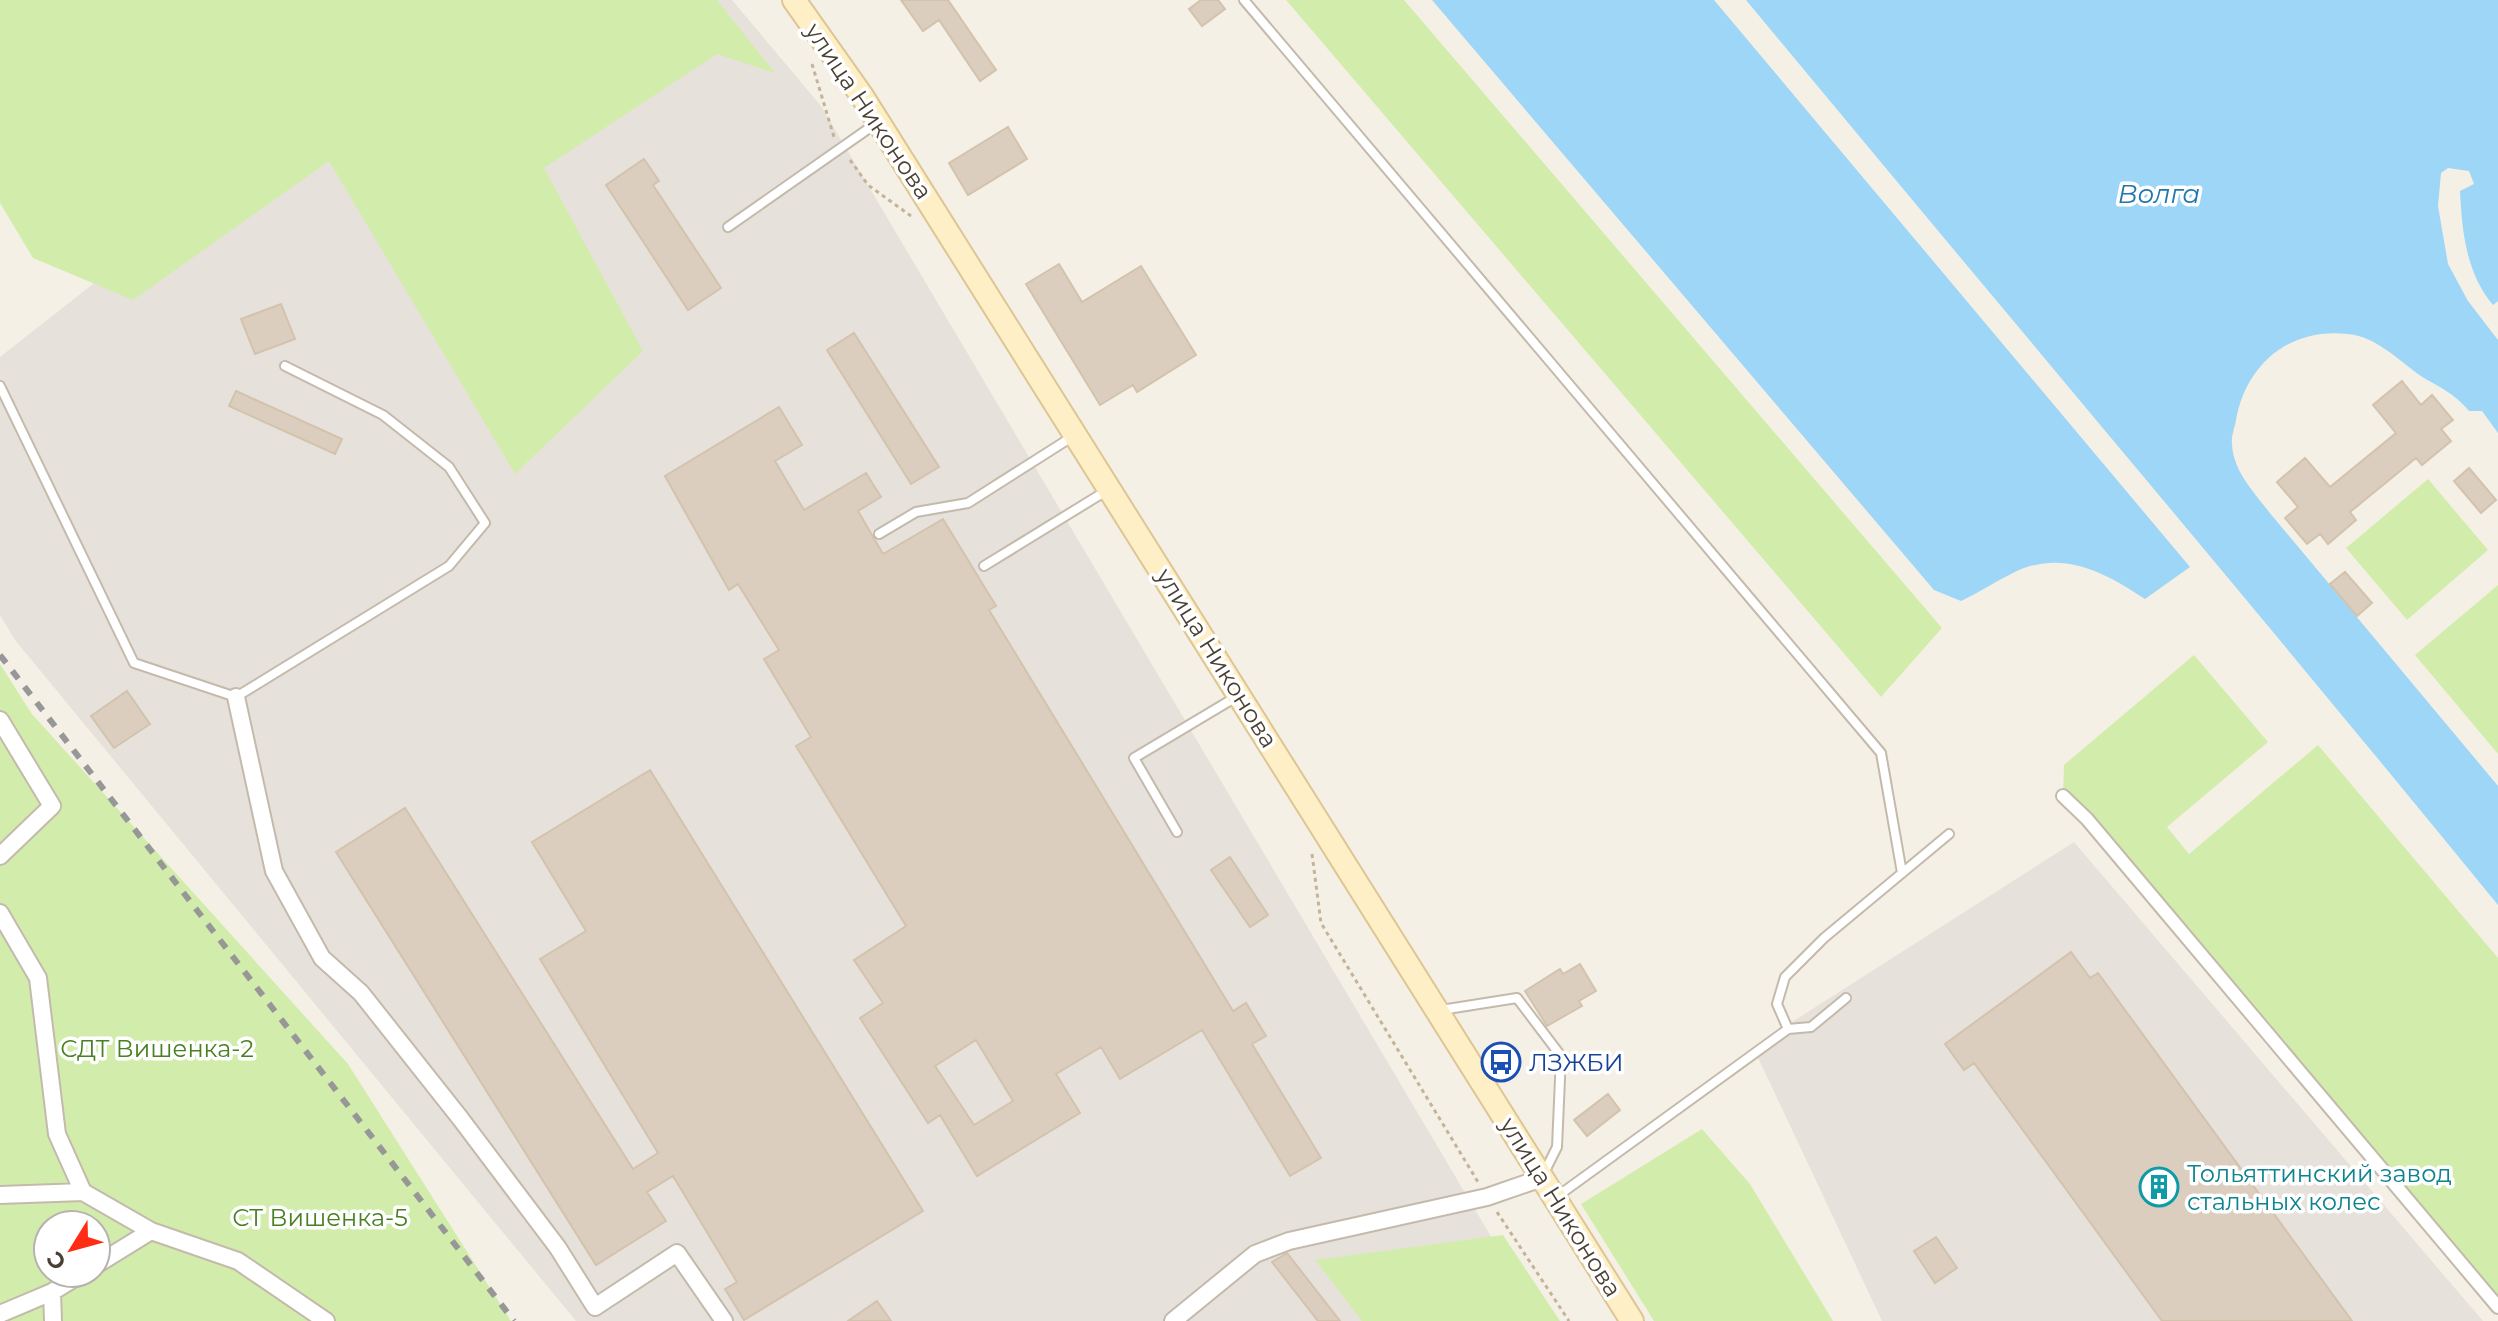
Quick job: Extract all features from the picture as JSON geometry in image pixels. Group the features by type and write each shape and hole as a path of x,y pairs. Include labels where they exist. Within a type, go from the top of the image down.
{"main road":[{"name":"улица Никонова","path":"794,0 878,122 1076,434 1632,1321"}],"street":[{"path":"236,697 274,871 322,958 361,993 450,1105 558,1248 595,1307 677,1253 724,1321"},
{"path":"0,720 52,806 0,856"},
{"path":"2063,796 2097,831 2498,1307"},
{"path":"0,913 38,978 57,1134 83,1192"},
{"path":"1173,1321 1255,1254 1289,1241 1487,1197 1542,1178"},
{"path":"0,1195 83,1192 151,1231 238,1261 326,1321"},
{"path":"112,1255 151,1231"},
{"path":"0,1314 57,1289"},
{"path":"52,1292 53,1321"}],"lane":[{"path":"1244,0 1881,753 1902,873"},
{"path":"728,227 843,150 878,122"},
{"path":"0,386 134,663 236,697 449,566 485,523 449,467 383,415 285,366"},
{"path":"879,534 916,512 968,503 1076,434"},
{"path":"984,566 1110,488"},
{"path":"1177,832 1134,758 1240,694"},
{"path":"1788,1029 1777,1004 1785,977 1824,938 1949,834"},
{"path":"1439,1010 1517,998 1561,1056 1557,1147 1542,1178"},
{"path":"1555,1199 1788,1029 1811,1027 1846,998"}],"path":[{"path":"810,56 835,139 868,185 917,220"},
{"path":"1311,841 1321,923 1487,1197 1569,1321"}],"shaded area":[{"path":"455,0 732,0 821,106 1541,1321 576,1321 15,640 0,615 0,357"},
{"path":"2074,842 2483,1321 1882,1321 1753,1047"}],"green space":[{"path":"0,0 717,0 775,73 717,54 544,168 643,351 515,474 329,161 133,300 33,258 0,203"},
{"path":"1286,0 1404,0 1942,628 1881,697"},
{"path":"2428,479 2488,550 2407,620 2346,548"},
{"path":"2498,585 2498,754 2415,655"},
{"path":"2194,655 2268,742 2167,827 2189,854 2318,745 2498,958 2498,1308 2063,796 2064,765"},
{"path":"0,664 32,714 348,1064 511,1321 0,1321"},
{"path":"1702,1129 1750,1184 1833,1321 1654,1321 1581,1204"},
{"path":"1503,1235 1560,1321 1362,1321 1315,1260"}],"water":[{"path":"1432,0 1714,0 2190,567 2145,599 2097,572 2064,563 2029,566 1961,601 1934,590"},
{"name":"Волга","path":"1746,0 2498,0 2498,301 2493,305 2471,265 2464,236 2460,191 2474,184 2469,171 2448,168 2441,173 2438,206 2448,264 2468,301 2498,340 2498,433 2482,411 2469,411 2452,395 2378,344 2359,336 2327,333 2290,343 2261,366 2241,400 2232,441 2236,463 2257,497 2498,786 2498,905 2311,678"}],"building":[{"path":"901,0 948,0 996,70 980,81 939,20 923,31"},
{"path":"1201,0 1218,0 1225,9 1202,26 1189,9"},
{"path":"1008,127 1027,159 968,195 949,163"},
{"path":"644,159 659,181 653,185 721,288 688,310 606,185"},
{"path":"1059,264 1082,302 1141,266 1196,355 1137,392 1133,385 1100,405 1026,284"},
{"path":"281,304 295,339 255,354 241,319"},
{"path":"854,333 939,467 911,484 827,350"},
{"path":"2402,381 2421,405 2432,395 2453,420 2441,429 2451,441 2422,465 2416,458 2350,512 2356,520 2328,544 2320,534 2307,544 2285,518 2298,507 2277,482 2305,458 2330,487 2396,433 2373,405"},
{"path":"236,391 342,439 335,454 229,406"},
{"path":"779,407 802,445 775,461 804,510 866,473 881,497 858,511 883,554 943,519 996,606 989,610 1233,1011 1246,1003 1266,1036 1252,1044 1321,1158 1290,1176 1202,1030 1120,1079 1101,1047 1056,1074 1080,1113 977,1176 940,1115 928,1123 860,1018 883,1003 854,960 906,926 796,746 811,737 764,659 779,650 738,584 729,590 665,476","holes":["976,1040 1013,1101 974,1125 935,1066"]},
{"path":"2469,468 2496,500 2481,513 2454,481"},
{"path":"2345,572 2372,603 2357,616 2330,584"},
{"path":"127,691 150,724 114,748 91,716"},
{"path":"650,770 923,1211 744,1320 725,1289 737,1282 673,1176 647,1192 666,1221 596,1265 336,852 405,808 633,1169 658,1153 540,959 586,931 532,842"},
{"path":"1230,857 1268,915 1250,927 1211,870"},
{"name":"Тольяттинский завод стальных колес","path":"2071,952 2090,978 2098,973 2352,1321 2162,1321 1974,1063 1964,1070 1945,1044"},
{"path":"1580,964 1596,991 1579,1001 1582,1006 1547,1026 1525,991 1560,969 1563,974"},
{"path":"1608,1094 1620,1110 1587,1136 1574,1120"},
{"path":"1936,1237 1957,1268 1935,1283 1914,1251"},
{"path":"1287,1253 1340,1321 1318,1321 1272,1262"},
{"path":"877,1301 891,1321 848,1321"}],"railway":[{"path":"0,655 514,1321"}],"place":[{"name":"ЛЗЖБИ","path":"1501,1062"},
{"name":"Тольяттинский завод стальных колес","path":"2159,1187"}],"park label":[{"name":"СДТ Вишенка-2","path":"157,1048"},
{"name":"СТ Вишенка-5","path":"320,1217"}]}
